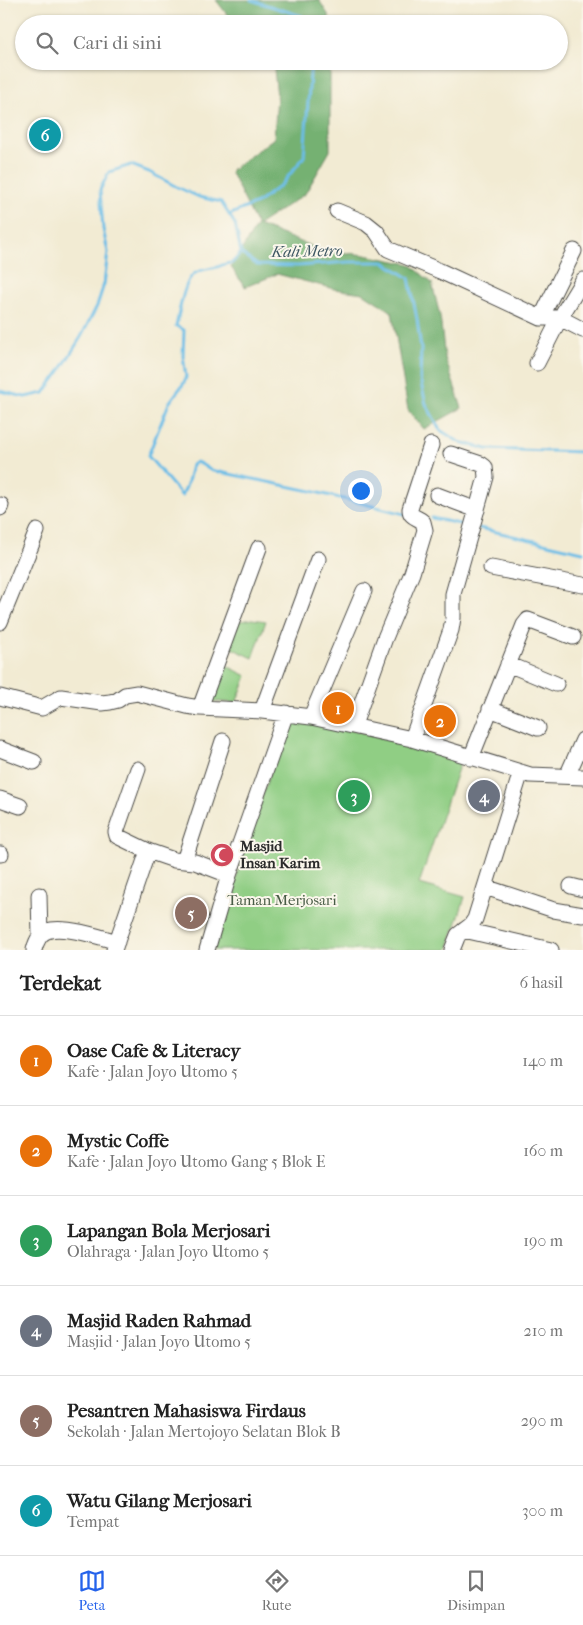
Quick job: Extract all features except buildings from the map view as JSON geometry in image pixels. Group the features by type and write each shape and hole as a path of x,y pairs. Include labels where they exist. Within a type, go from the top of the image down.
{"street":[{"path":"337,211 366,223 376,231 388,249 541,318 560,318 583,330"},
{"path":"541,318 574,251"},
{"path":"537,363 560,318 582,285"},
{"path":"354,726 412,573 425,530 423,522 413,517 410,509 431,445"},
{"path":"412,739 451,630 453,594 486,477 485,467 482,464 451,454"},
{"path":"437,495 477,510"},
{"path":"0,622 37,531"},
{"path":"200,708 259,548"},
{"path":"262,711 318,559"},
{"path":"491,568 583,586"},
{"path":"311,717 364,591"},
{"path":"471,758 508,664 528,620 573,637"},
{"path":"508,664 556,684"},
{"path":"0,697 42,708 61,697 102,703 118,700 125,695 137,693 200,708 262,711 285,717 311,717 412,739 530,775 583,777"},
{"path":"490,709 538,728"},
{"path":"207,950 230,876 285,717"},
{"path":"567,776 583,740"},
{"path":"184,860 223,741"},
{"path":"0,749 34,762"},
{"path":"138,769 116,832 117,836 148,851 174,860 195,862 230,876"},
{"path":"452,950 458,935 471,925 475,919 521,772"},
{"path":"0,799 20,806"},
{"path":"37,943 47,931 54,930 76,931 115,946 148,851"},
{"path":"485,887 554,910 583,915"},
{"path":"37,943 38,895"},
{"path":"464,930 499,944 551,950"}],"green space":[{"path":"216,0 319,0 328,15 227,15"},
{"path":"274,70 330,70 330,151 305,194 258,225 321,250 365,255 410,264 432,283 440,316 445,358 462,408 424,429 408,410 392,312 363,293 334,289 277,274 245,287 231,267 257,225 230,171 274,138 277,96"},
{"path":"252,619 266,621 253,658 227,646 236,620"},
{"path":"219,662 247,676 236,703 206,701"},
{"name":"Taman Merjosari","path":"288,719 353,730 461,760 419,884 465,897 448,950 214,950"}],"waterway":[{"path":"251,0 299,15"},
{"path":"229,215 259,202 282,184 304,157 310,70"},
{"name":"Kali Metro","path":"0,391 25,397 44,393 81,337 97,306 104,284 108,252 103,229 100,190 109,172 131,165 199,197 221,202 235,224 241,253 257,265 298,266 348,262 384,262 409,278 421,349 420,379 426,404 440,430 459,442 487,449 583,452"},
{"path":"241,253 232,263 197,272 190,277 187,283 176,326 184,330 183,356 186,377 184,383 169,403 148,456 182,496 192,465 196,462 210,470 311,491 405,514"},
{"path":"432,518 469,526"},
{"path":"479,528 583,552"}],"place":[{"name":"Watu Gilang Merjosari","path":"45,135"},
{"name":"Oase Cafe & Literacy","path":"338,708"},
{"name":"Mystic Coffe","path":"440,721"},
{"name":"Lapangan Bola Merjosari","path":"354,796"},
{"name":"Masjid Raden Rahmad","path":"484,796"},
{"name":"Masjid Insan Karim","path":"222,855"},
{"name":"Pesantren Mahasiswa Firdaus","path":"191,913"}]}
